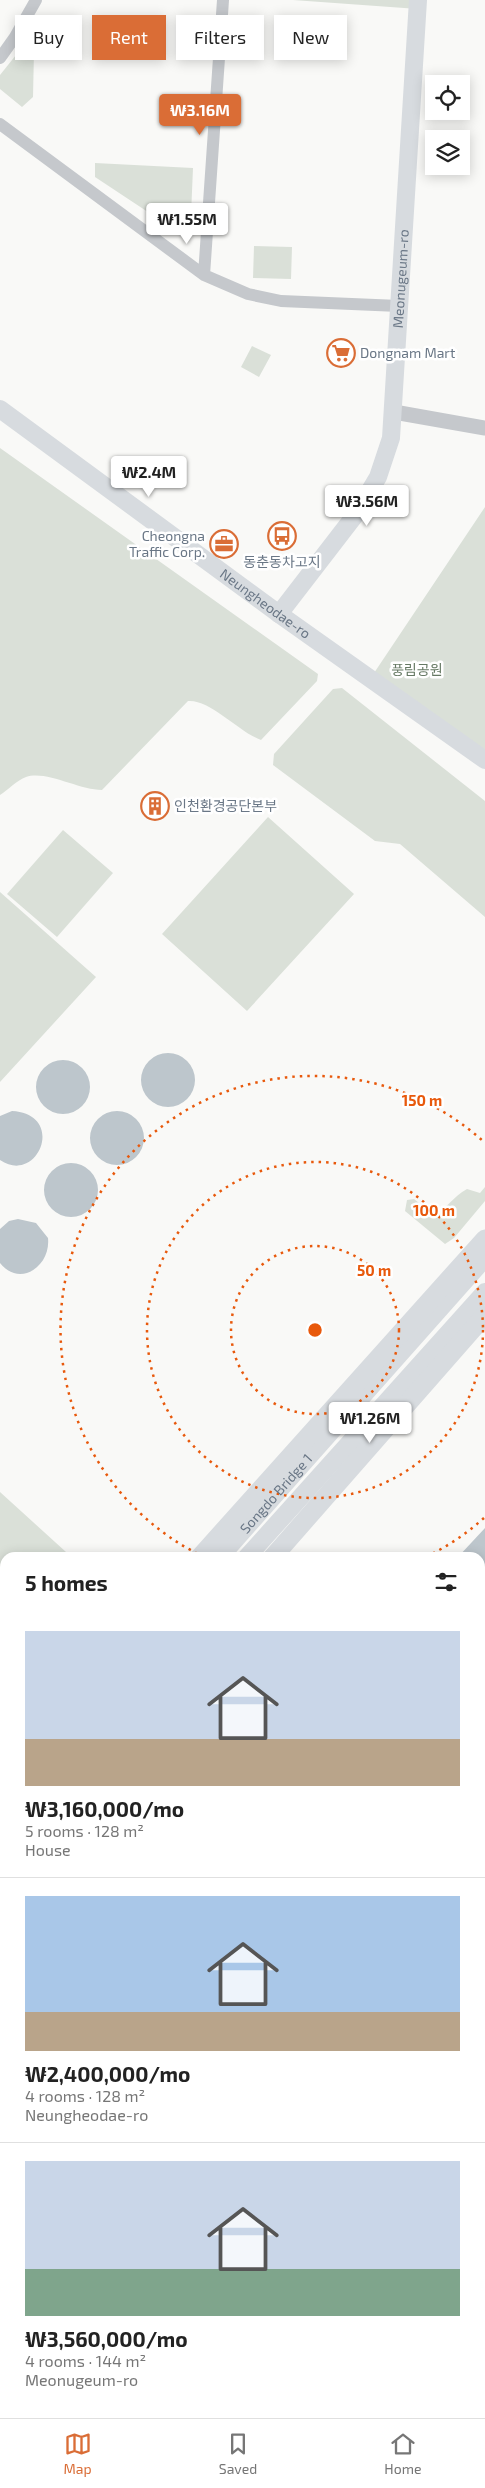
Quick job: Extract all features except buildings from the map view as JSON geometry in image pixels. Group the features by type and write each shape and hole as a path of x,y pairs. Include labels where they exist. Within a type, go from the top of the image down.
{"main road":[{"name":"Meonugeum-ro","path":"279,614 356,514 378,477 392,438 418,0"},
{"name":"Neungheodae-ro","path":"0,409 279,614 485,760"},
{"path":"204,1552 485,1239"},
{"name":"Songdo Bridge 1","path":"225,1552 485,1258"},
{"name":"Songdo Bridge 1","path":"252,1552 477,1312 485,1292"},
{"path":"277,1552 477,1312"}],"street":[{"path":"0,58 15,37 36,0"},
{"path":"204,274 223,0"},
{"path":"0,124 204,274 248,294 280,301 399,306"},
{"path":"394,412 485,428"}],"green space":[{"path":"293,0 418,0 418,9"},
{"path":"15,56 15,60 34,60 33,97 22,107 0,89 0,75"},
{"path":"95,163 193,168 191,215 179,224 166,224 95,177"},
{"path":"254,246 292,247 291,279 253,278"},
{"path":"252,346 271,355 259,377 241,367"},
{"path":"0,448 318,674 317,681 261,740 206,705 188,701 102,790 83,787 53,778 34,776 23,778 0,795"},
{"name":"풍림공원","path":"485,507 485,760 370,679"},
{"path":"342,688 485,801 485,917 400,844 375,841 273,765 274,754 333,689"},
{"path":"268,817 354,894 247,1011 162,934"},
{"path":"63,830 113,873 57,937 7,894"},
{"path":"0,892 96,977 0,1082"},
{"path":"485,1187 485,1201 454,1238 445,1244 405,1211 407,1200 414,1199 433,1214 443,1209 467,1189 480,1193"},
{"path":"0,1492 66,1552 0,1552"}],"shaded area":[{"path":"163,1053 173,1053 183,1057 191,1065 195,1080 191,1095 183,1103 173,1107 163,1107 153,1103 145,1095 141,1085 141,1075 145,1065 153,1057"},
{"path":"58,1060 68,1060 78,1064 86,1072 90,1087 86,1102 78,1110 68,1114 58,1114 48,1110 40,1102 36,1092 36,1082 40,1072 48,1064"},
{"path":"12,1111 29,1115 39,1124 42,1135 41,1146 35,1157 26,1164 14,1165 0,1160 0,1116"},
{"path":"112,1111 122,1111 132,1115 140,1123 144,1138 140,1153 132,1161 122,1165 112,1165 102,1161 94,1153 90,1143 90,1133 94,1123 102,1115"},
{"path":"66,1163 76,1163 86,1167 94,1175 98,1190 94,1205 86,1213 76,1217 66,1217 56,1213 48,1205 44,1195 44,1185 48,1175 56,1167"},
{"path":"18,1219 36,1223 48,1238 48,1248 45,1257 33,1270 16,1274 0,1263 0,1229 9,1221"},
{"path":"485,1528 485,1552 463,1552"}],"place":[{"name":"Dongnam Mart","path":"341,353"},
{"name":"동춘동차고지","path":"282,536"},
{"name":"Cheongna Traffic Corp.","path":"224,544"},
{"name":"인천환경공단본부","path":"155,806"}]}
